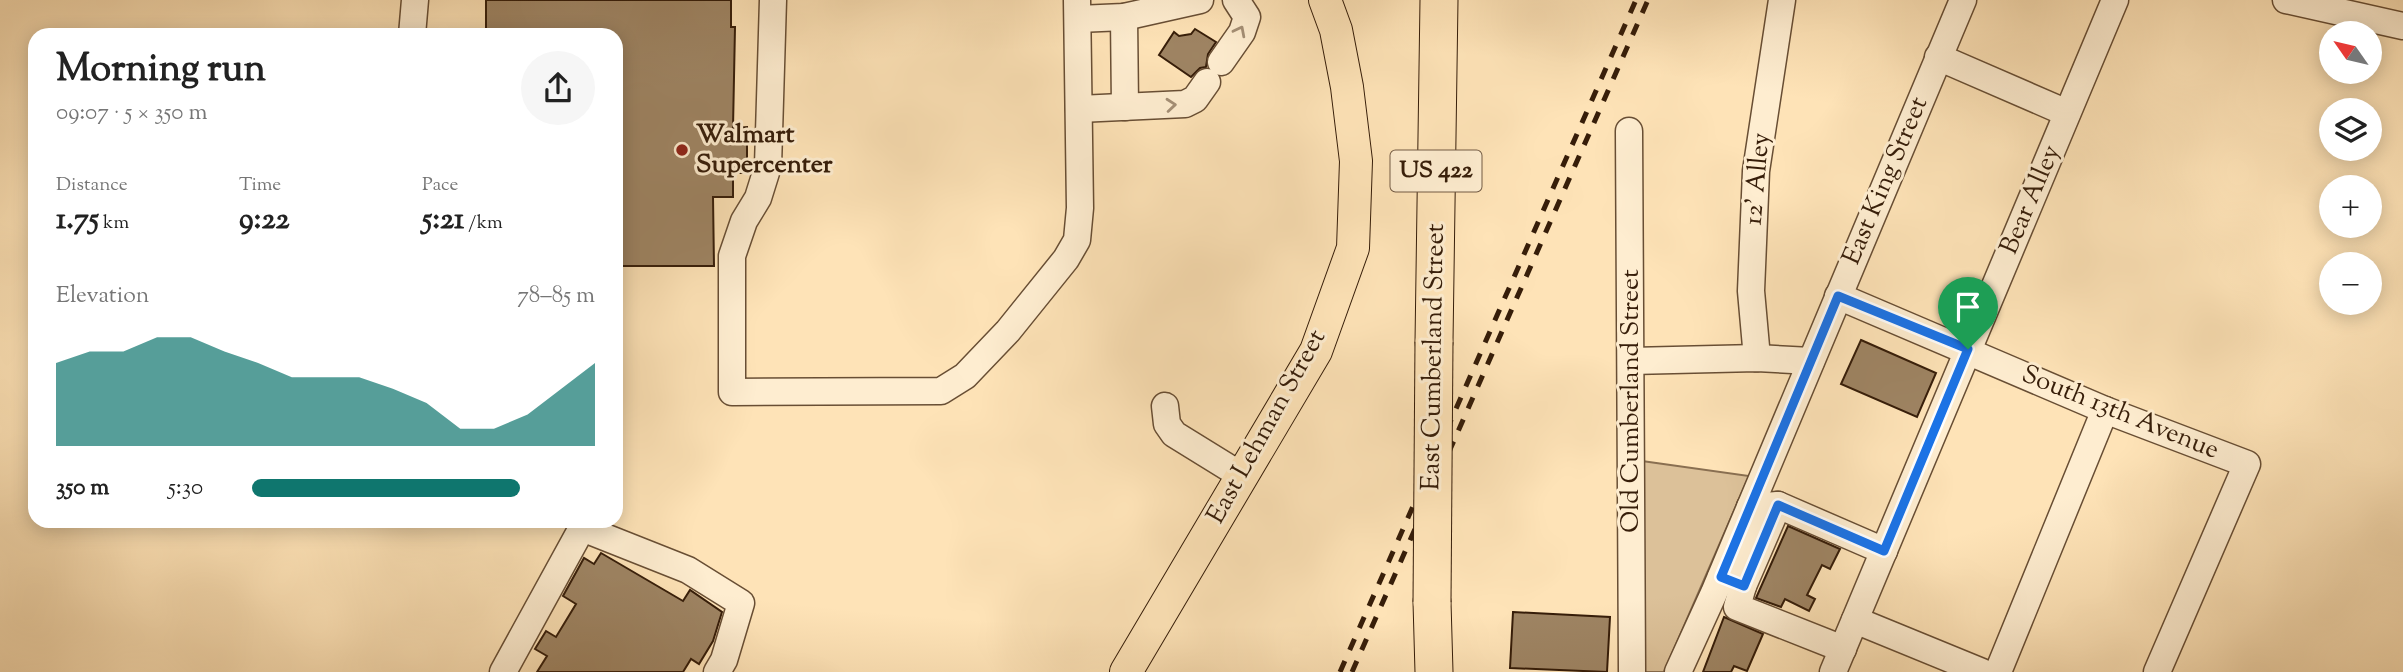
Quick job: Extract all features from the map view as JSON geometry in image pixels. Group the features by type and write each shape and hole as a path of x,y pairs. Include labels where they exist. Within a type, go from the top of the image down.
{"highway":[{"name":"East Cumberland Street","path":"1434,672 1433,342 1439,0"}],"main road":[{"name":"East Lehman Street","path":"1126,672 1316,351 1353,248 1356,161 1338,42 1325,0"}],"street":[{"path":"413,28 415,0"},
{"path":"773,0 768,166 765,181 740,230 732,256 732,392 941,391 965,376 1008,331 1066,259 1077,240 1078,9 1124,17 1200,0"},
{"path":"1079,109 1185,104 1195,99 1242,32 1247,17 1236,0"},
{"name":"12' Alley","path":"1757,358 1751,291 1756,171 1782,0"},
{"name":"East King Street","path":"1678,672 1732,581 1750,507 1963,0"},
{"name":"Bear Alley","path":"1838,660 2115,0"},
{"path":"2287,0 2403,26"},
{"path":"1124,17 1125,107"},
{"path":"1938,57 2067,113"},
{"name":"Old Cumberland Street","path":"1629,131 1632,672"},
{"name":"South 13th Avenue","path":"1838,296 1968,349 2105,410 2246,464 2157,672"},
{"path":"1631,361 1757,358 1811,361"},
{"path":"1165,406 1167,424 1174,434 1242,476"},
{"path":"1998,672 2105,410"},
{"path":"1778,505 1732,581 1737,607 1838,660"},
{"path":"1750,507 1778,505 1884,551"},
{"path":"503,672 582,528 688,570 741,603 724,660 717,672"},
{"path":"1855,620 1982,672"}],"shaded area":[{"path":"1642,461 1749,476 1664,672 1641,672"}],"building":[{"name":"Walmart Supercenter","path":"486,0 731,0 731,27 735,27 733,128 747,127 747,173 733,173 733,197 713,197 714,266 623,266 623,28 486,28"},
{"path":"1195,29 1216,42 1208,54 1206,67 1200,68 1191,77 1159,55 1174,32 1179,36 1191,34"},
{"path":"1861,340 1936,373 1917,417 1841,384"},
{"path":"1788,526 1840,549 1830,569 1822,565 1807,595 1815,599 1809,611 1785,599 1781,607 1756,598"},
{"path":"601,553 683,601 690,590 722,612 713,641 699,664 691,659 683,672 537,672 547,656 535,649 546,631 556,637 576,604 563,596 584,558 594,564"},
{"path":"1513,612 1610,617 1607,672 1510,668"},
{"path":"1724,617 1763,634 1747,671 1734,666 1731,672 1703,672"}],"railway":[{"path":"1340,672 1636,0"},
{"path":"1352,672 1648,0"}],"place":[{"name":"Walmart Supercenter","path":"682,150"}],"route":[{"path":"1838,296 1968,349 1884,551 1778,505 1744,586 1721,577 1838,296"}]}
